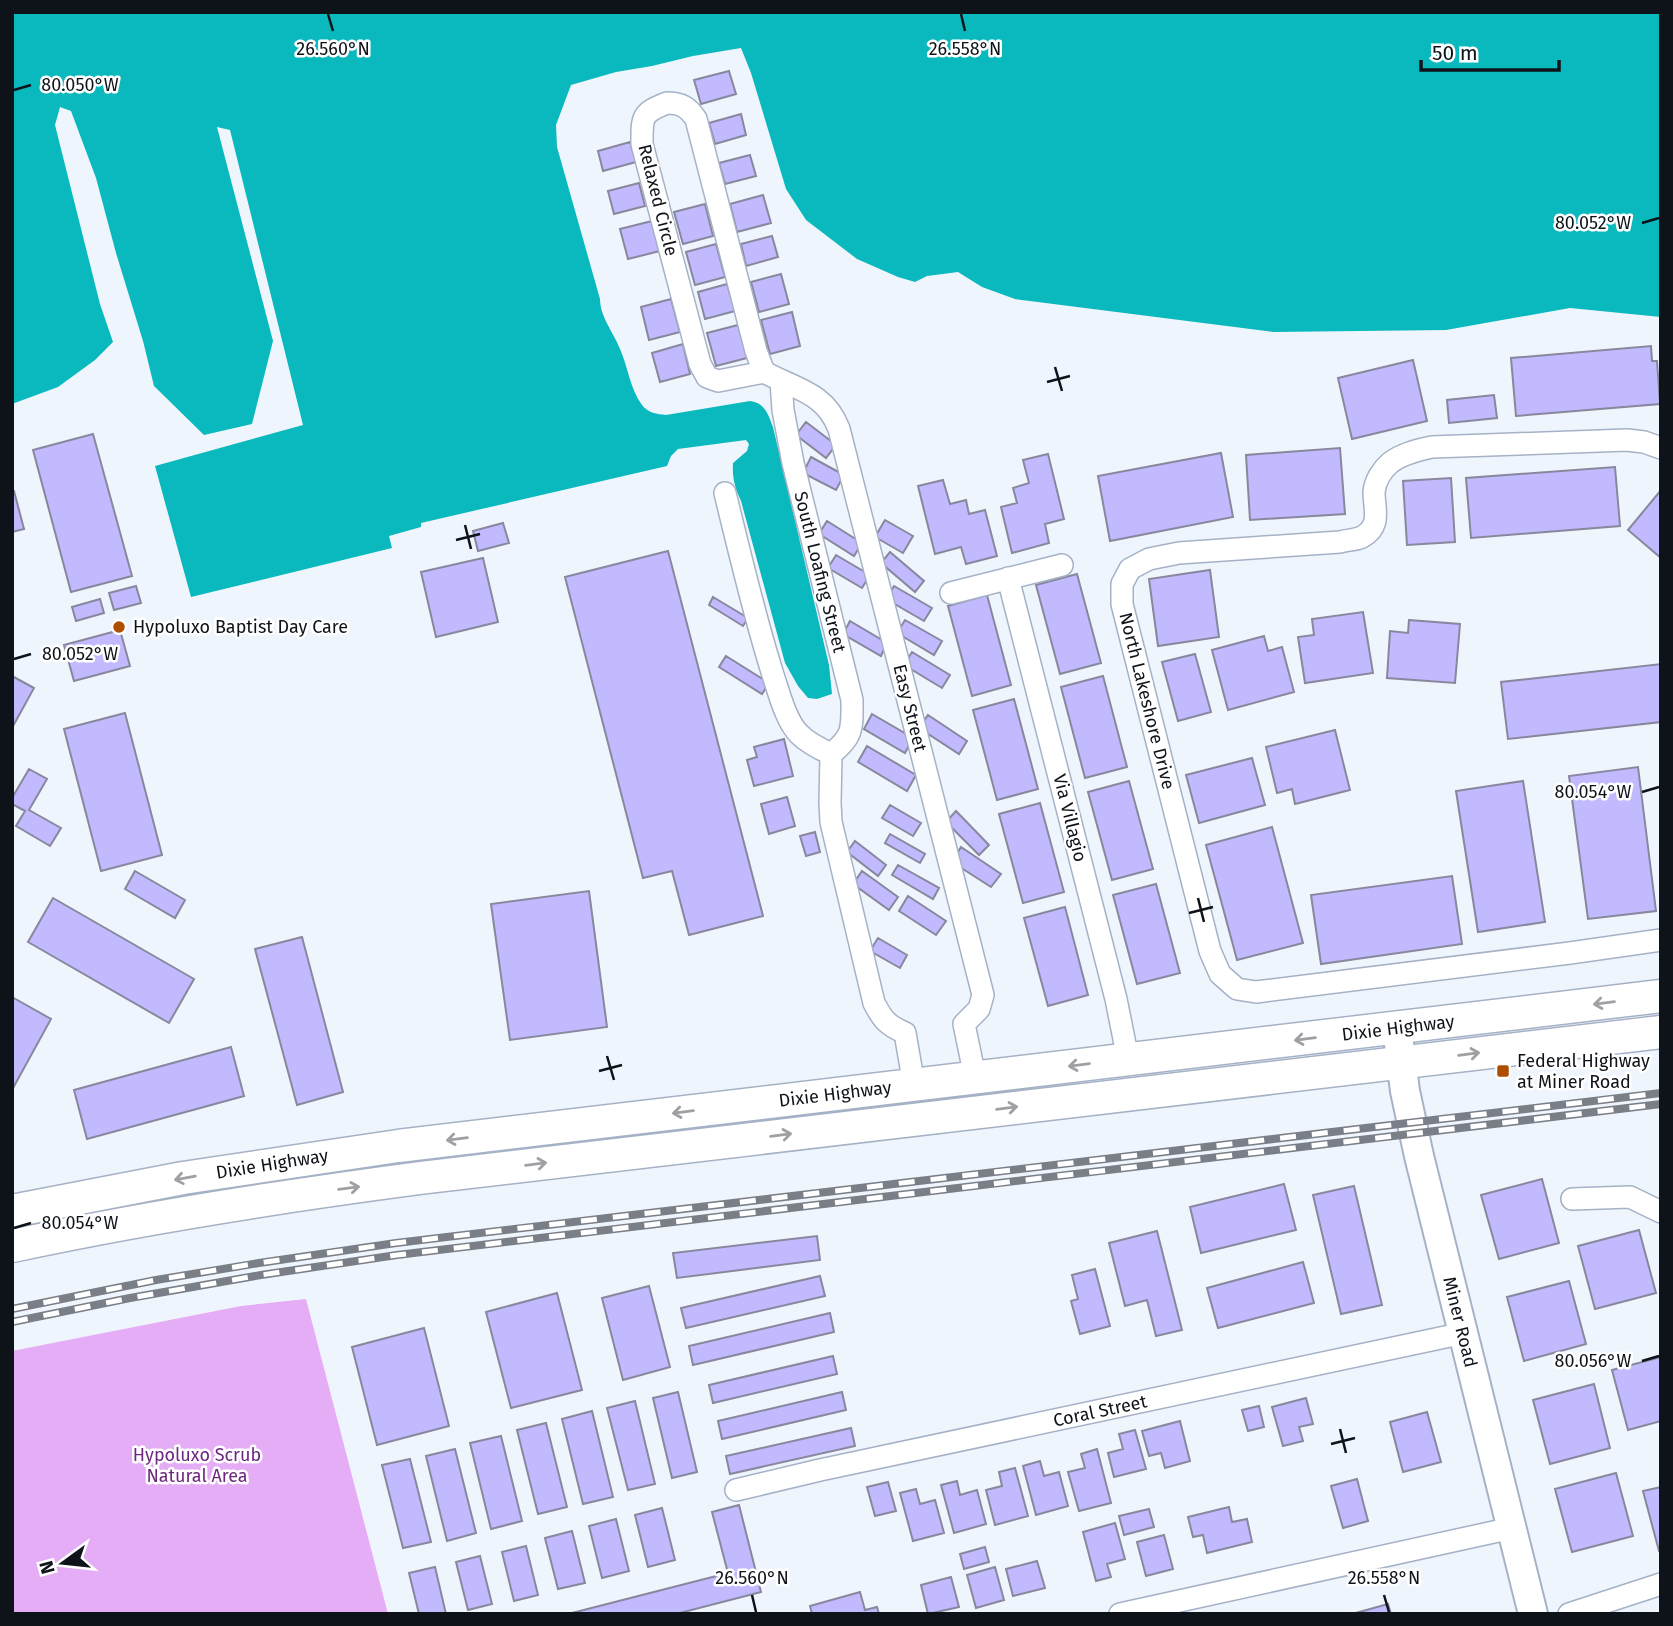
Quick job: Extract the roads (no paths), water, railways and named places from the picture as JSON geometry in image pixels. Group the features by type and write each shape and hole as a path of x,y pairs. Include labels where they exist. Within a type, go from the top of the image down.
{"main road":[{"name":"Dixie Highway","path":"12,1211 170,1180 398,1146 1661,996"},
{"name":"Dixie Highway","path":"12,1246 282,1197 420,1178 1661,1032"},
{"path":"689,1145 735,1106"},
{"path":"276,1163 282,1197"}],"street":[{"name":"Relaxed Circle","path":"667,103 679,103 690,110 696,119 753,338 772,376 718,381 707,377 700,364 642,144 645,115 653,108 667,103"},
{"name":"South Loafing Street","path":"772,376 783,410 793,463 852,700 852,729 843,745 831,754"},
{"name":"Easy Street","path":"772,376 817,397 835,417 839,429 983,995 979,1009 964,1024 975,1077"},
{"name":"North Lakeshore Drive","path":"1661,449 1644,442 1627,440 1432,447 1418,450 1392,461 1377,479 1374,491 1375,521 1370,530 1360,538 1340,542 1179,553 1149,559 1130,569 1122,584 1122,604 1210,951 1220,974 1237,989 1256,992 1661,940"},
{"path":"725,493 755,613 785,710 798,733 814,746 831,754 831,822 874,1003 889,1026 905,1033 914,1085"},
{"path":"951,593 1062,565"},
{"name":"Via Villagio","path":"1008,578 1112,985 1128,1059"},
{"name":"Miner Road","path":"1397,1028 1405,1091 1419,1156 1533,1614"},
{"path":"1572,1199 1630,1197 1661,1212"},
{"name":"Coral Street","path":"736,1490 1464,1333"},
{"path":"1121,1614 1512,1528"},
{"path":"1569,1614 1661,1584"}],"water":[{"path":"12,12 1661,12 1661,317 1570,308 1446,330 1273,332 1015,299 982,287 958,272 927,276 915,282 857,259 806,220 786,189 741,48 693,56 616,72 571,85 556,125 557,147 602,312 644,408 666,415 750,401 763,407 767,414 773,427 829,665 832,694 817,699 808,698 785,663 734,478 733,463 747,451 749,444 746,440 678,449 667,466 421,523 421,527 389,536 392,548 191,597 155,466 303,425 230,130 217,127 273,341 252,424 204,435 154,386 96,178 71,111 60,107 55,125 100,304 113,342 95,360 58,387 12,404"}],"railway":[{"path":"12,1309 156,1280 396,1243 1661,1093"},
{"path":"12,1322 261,1275 397,1255 1661,1104"}],"place":[{"name":"Hypoluxo Baptist Day Care","path":"119,627"},
{"name":"Federal Highway at Miner Road","path":"1503,1071"}],"park label":[{"name":"Hypoluxo Scrub Natural Area","path":"197,1465"}]}
